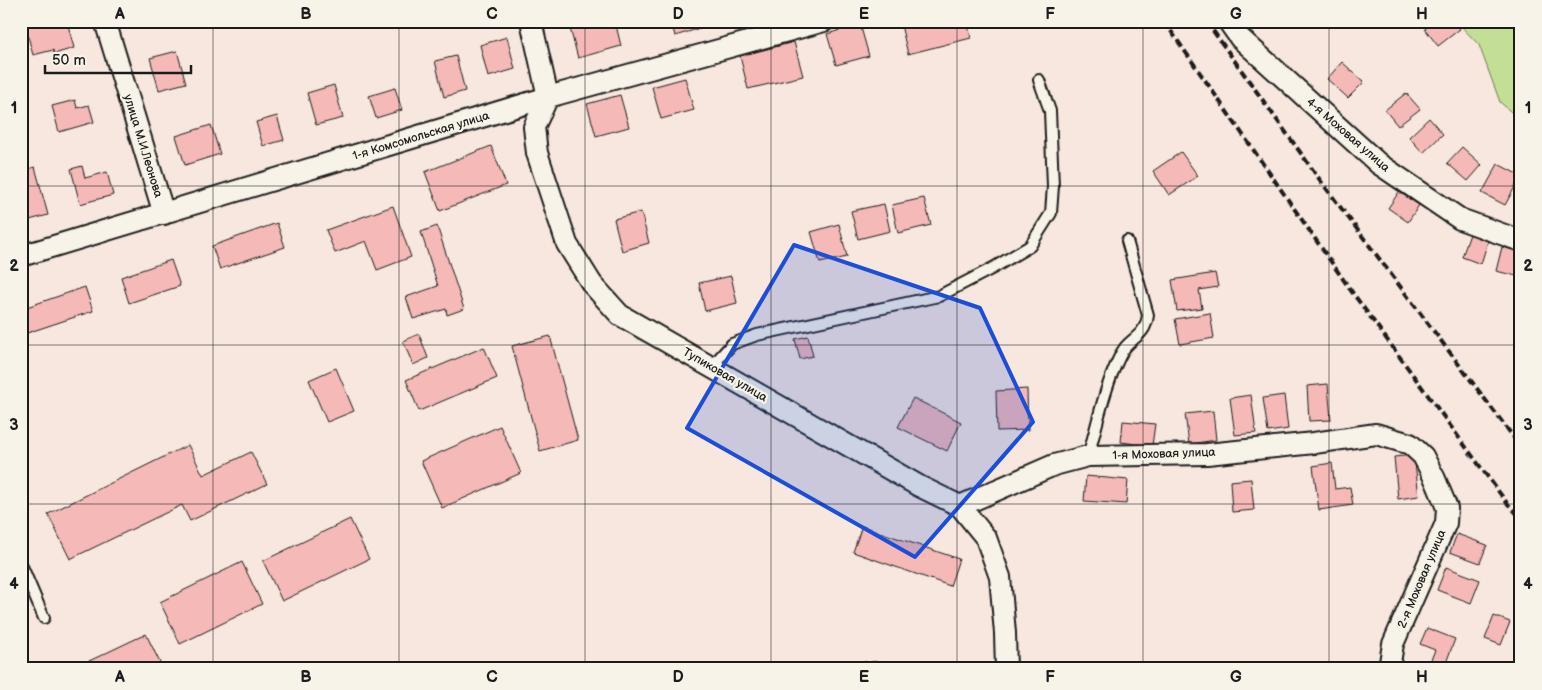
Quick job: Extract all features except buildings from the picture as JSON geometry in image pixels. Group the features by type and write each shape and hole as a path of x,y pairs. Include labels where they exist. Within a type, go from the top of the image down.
{"street":[{"name":"улица М.И.Леонова","path":"105,21 164,214"},
{"path":"531,21 548,97"},
{"name":"1-я Комсомольская улица","path":"21,256 548,97 824,21"},
{"name":"4-я Моховая улица","path":"1228,21 1240,38 1379,164 1460,220 1521,241"},
{"name":"Тупиковая улица","path":"548,97 534,127 537,153 567,244 592,284 620,315 919,486 960,506 986,538 1000,577 1006,669"},
{"name":"1-я Моховая улица","path":"960,506 1054,465 1088,456 1207,454 1314,443 1376,434"},
{"name":"2-я Моховая улица","path":"1376,434 1410,444 1423,456 1447,508 1446,523 1393,644 1389,669"}],"lane":[{"path":"711,367 732,344 756,334 939,296 1030,246 1051,213 1053,186 1050,111 1039,80"},
{"path":"1088,456 1111,379 1123,350 1138,338 1146,326 1148,315 1127,241"},
{"path":"21,564 44,618"}],"highlighted area":[{"path":"794,245 980,308 1033,422 915,557 687,428"}],"green space":[{"path":"1456,21 1521,21 1521,121 1500,102 1479,45"}],"railway":[{"path":"1164,21 1352,292 1507,503 1521,518"},
{"path":"1206,21 1320,180 1521,447"},
{"path":"703,669 876,663 999,669"}]}
